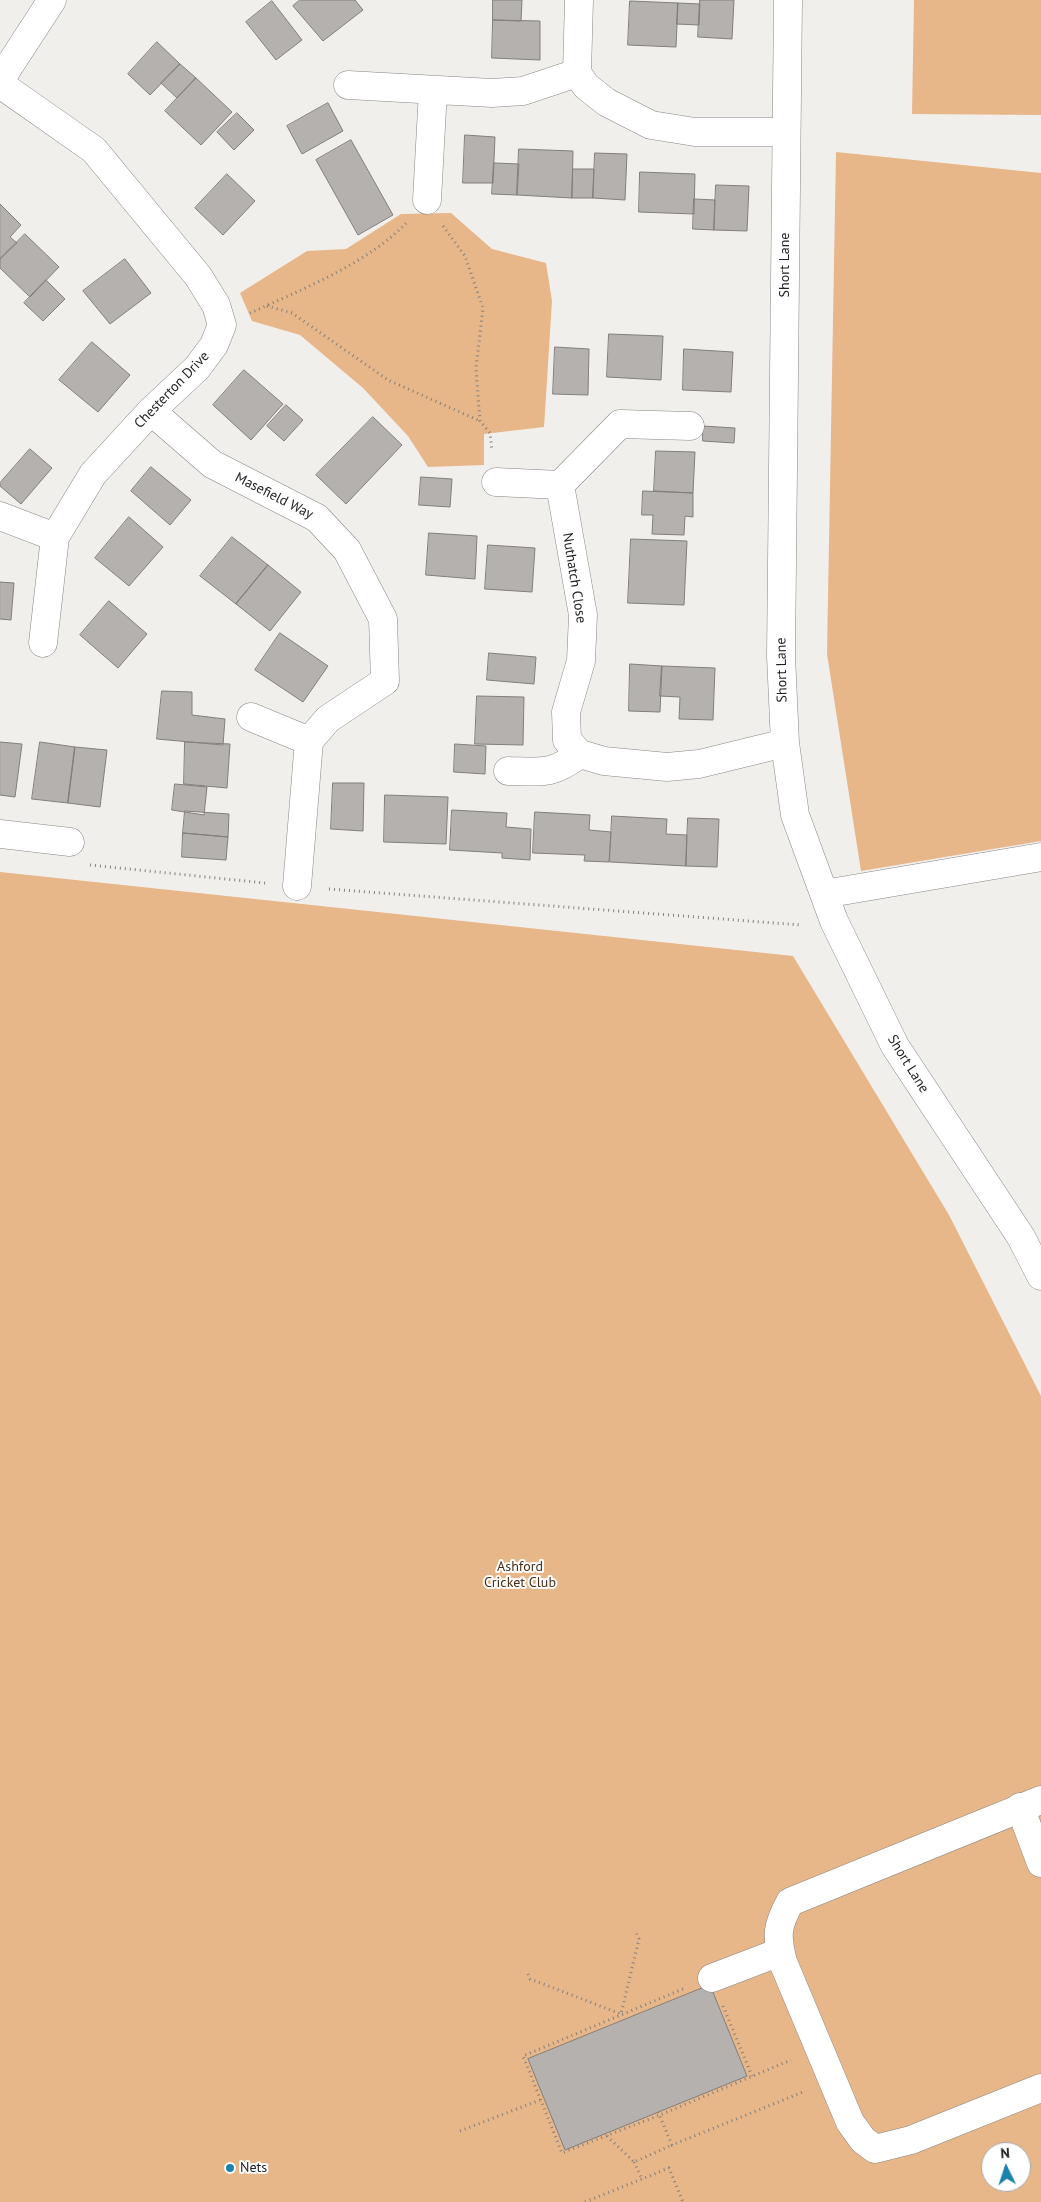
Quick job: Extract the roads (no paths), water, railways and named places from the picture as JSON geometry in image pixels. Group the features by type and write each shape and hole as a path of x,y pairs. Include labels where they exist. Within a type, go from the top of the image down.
{"street":[{"path":"0,80 52,0"},
{"path":"578,0 577,73 586,86 606,102 651,125 695,132 786,132"},
{"name":"Short Lane","path":"788,0 781,656 786,743 796,815 834,921 895,1046 1021,1238 1041,1276"},
{"path":"348,85 492,93 523,91 577,73"},
{"name":"Chesterton Drive","path":"0,84 94,150 198,276 216,306 222,325 214,345 197,368 152,411 92,474 55,537 43,643"},
{"path":"427,200 433,90"},
{"name":"Masefield Way","path":"152,411 212,464 317,518 347,550 383,619 385,681 328,720 309,741"},
{"path":"496,482 560,485 620,424 690,426"},
{"name":"Nuthatch Close","path":"560,485 583,615 581,661 566,712 567,740 580,754"},
{"path":"0,516 55,537"},
{"path":"251,717 309,741 297,886"},
{"path":"508,771 543,772 563,767 580,754 604,761 667,767 699,764 786,743"},
{"path":"0,834 70,842"},
{"path":"824,894 1041,857"},
{"path":"1041,1863 1031,1803 790,1902 780,1921 777,1938 780,1952 850,2122 863,2140 875,2148 911,2140 1041,2088"},
{"path":"712,1978 780,1952"}],"place":[{"name":"Nets","path":"230,2168"}],"park label":[{"name":"Ashford Cricket Club","path":"520,1575"}]}
